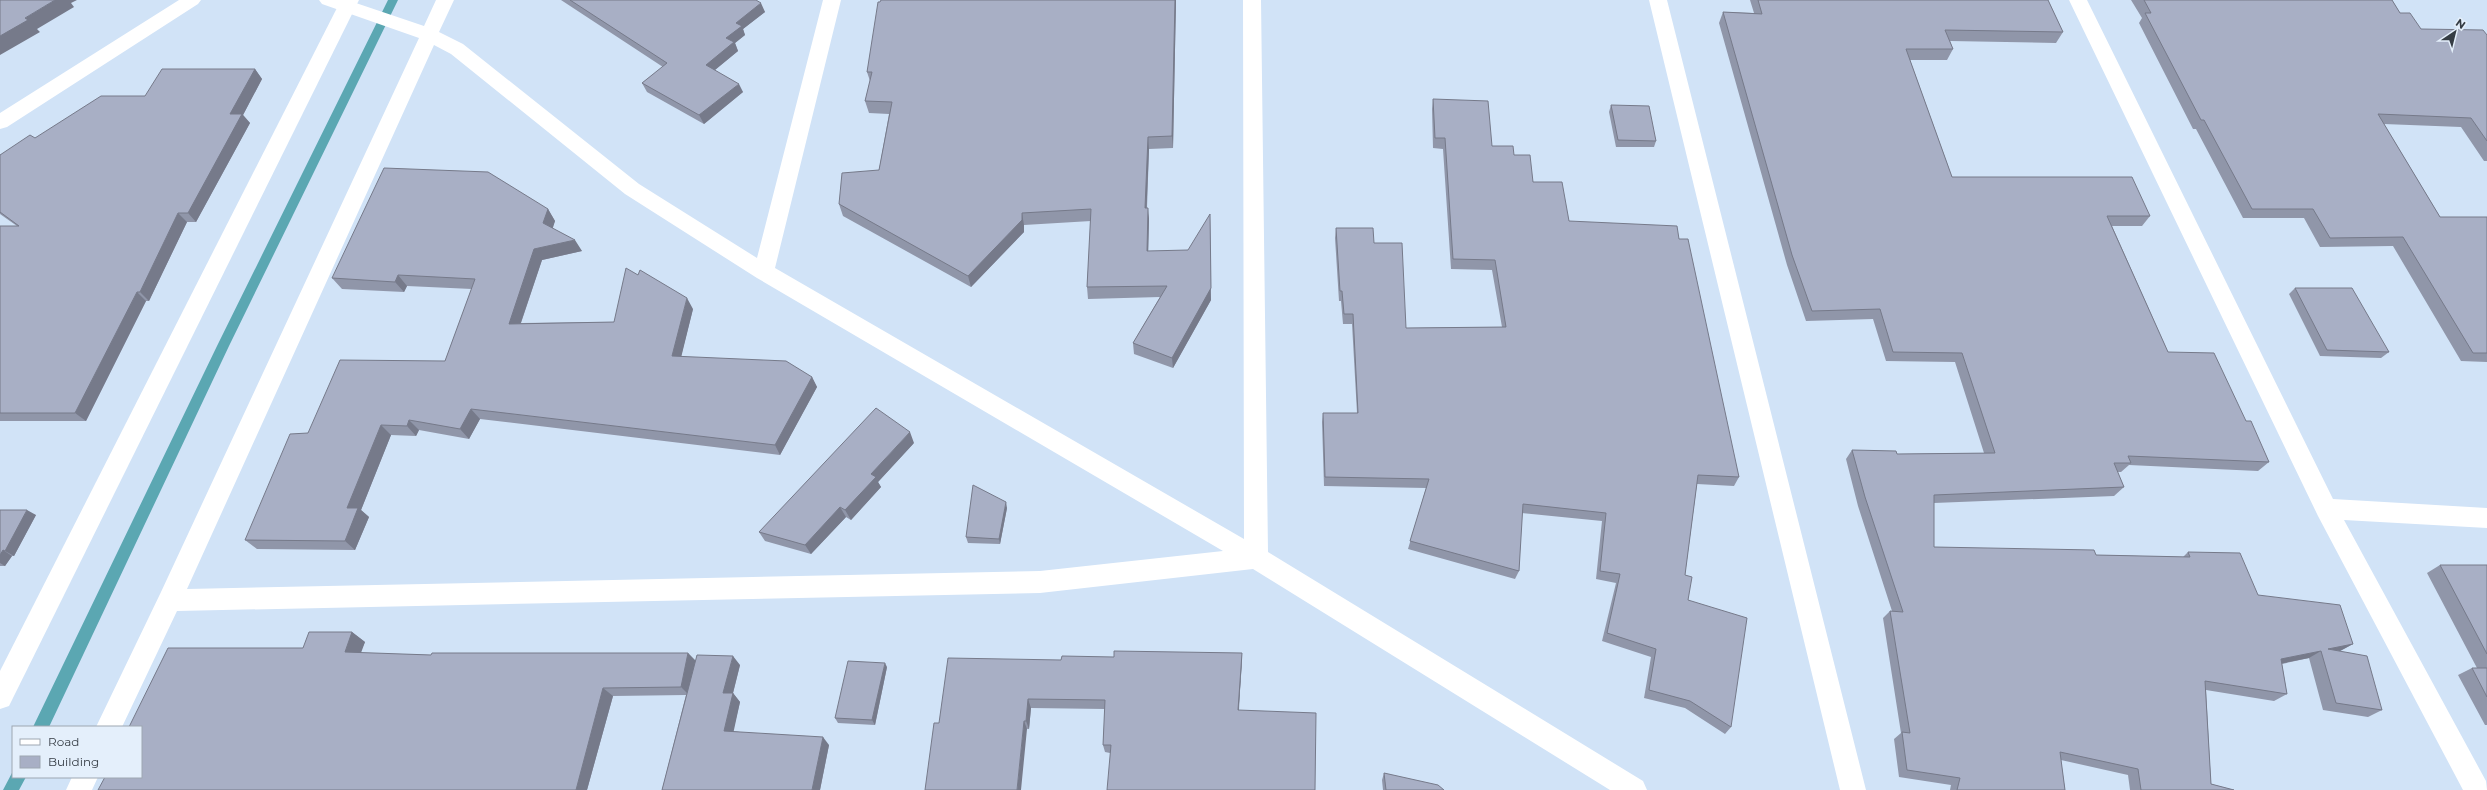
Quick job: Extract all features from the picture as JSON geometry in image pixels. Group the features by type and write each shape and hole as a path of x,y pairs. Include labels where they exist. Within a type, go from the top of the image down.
{"street":[{"path":"0,122 192,0"},
{"path":"109,726 170,600 421,32 445,0"},
{"path":"764,272 832,0"},
{"path":"1252,0 1256,558"},
{"path":"1658,0 1853,790"},
{"path":"2078,0 2326,509 2477,790"},
{"path":"0,697 347,5 421,32 457,49 632,189 764,272 1256,558 1610,782 1634,790"},
{"path":"2326,509 2487,518"},
{"path":"170,600 1040,582 1256,558"},
{"path":"79,790 85,778"}],"building":[{"path":"0,0 55,0 25,18 28,20 0,36"},
{"path":"570,0 756,0 761,3 736,23 742,26 726,38 734,42 706,65 739,84 699,115 642,83 667,63"},
{"path":"881,0 1175,0 1172,136 1148,137 1145,208 1148,208 1147,251 1188,250 1210,214 1211,288 1172,358 1133,343 1167,286 1087,287 1091,209 1022,213 1022,220 968,276 839,204 842,173 879,170 892,102 865,101 872,72 867,72 878,2"},
{"path":"1758,0 2048,0 2063,32 1945,30 1953,49 1906,49 1952,177 2132,177 2150,216 2107,216 2168,352 2214,353 2246,421 2251,421 2269,462 2128,456 2131,463 2114,463 2124,487 1934,495 1934,547 2094,550 2096,555 2190,557 2188,552 2240,553 2258,595 2340,605 2353,644 2328,649 2367,656 2382,710 2336,703 2321,651 2281,659 2287,694 2205,681 2211,784 2234,790 2141,790 2138,769 2060,752 2065,790 1957,790 1960,778 1907,770 1902,732 1910,733 1890,611 1903,612 1865,497 1852,450 1896,451 1897,454 1995,453 1962,353 1893,352 1880,309 1812,311 1792,255 1723,12 1762,14"},
{"path":"2144,0 2392,0 2400,13 2410,13 2421,29 2483,30 2487,35 2487,141 2471,118 2378,114 2440,217 2487,217 2487,353 2473,353 2403,237 2330,238 2313,209 2252,209 2204,120 2201,120 2145,13 2151,13"},
{"path":"162,69 255,69 230,114 242,114 188,213 178,213 140,292 137,292 75,413 0,413 0,226 19,226 0,212 0,155 30,135 35,138 101,96 145,96"},
{"path":"1433,99 1488,101 1492,146 1513,146 1514,155 1530,155 1533,182 1562,182 1569,221 1677,226 1679,239 1688,239 1739,477 1698,475 1685,575 1692,577 1688,600 1747,618 1731,727 1690,701 1649,690 1656,649 1607,633 1620,574 1600,571 1606,513 1523,504 1519,571 1410,541 1429,479 1325,477 1323,413 1358,413 1353,314 1344,314 1342,291 1340,291 1336,228 1373,228 1374,243 1402,243 1406,328 1506,327 1495,260 1453,259 1445,138 1435,138"},
{"path":"1611,105 1649,106 1656,141 1618,140"},
{"path":"384,168 488,172 548,209 543,223 575,240 534,249 509,324 614,322 626,268 638,275 640,270 687,298 672,356 786,361 812,377 775,445 471,409 460,429 409,420 407,426 381,425 347,508 358,508 345,541 245,540 290,434 308,433 340,360 445,361 475,279 398,275 395,282 332,278"},
{"path":"2295,288 2352,288 2389,352 2327,350"},
{"path":"876,408 910,432 871,474 876,477 845,510 840,507 805,545 759,532"},
{"path":"973,485 1006,502 999,539 966,537"},
{"path":"0,510 27,510 5,551 3,550 0,555"},
{"path":"2440,565 2487,565 2487,654"},
{"path":"309,632 352,632 345,652 431,655 432,653 688,653 681,687 603,688 576,790 98,790 104,778 142,778 142,726 129,726 168,648 303,648"},
{"path":"1114,651 1242,653 1238,710 1316,713 1315,790 1107,790 1111,745 1103,745 1105,700 1028,699 1026,721 1024,721 1017,790 925,790 934,723 939,723 948,658 1061,660 1062,656 1114,657"},
{"path":"697,655 733,656 723,693 733,693 724,731 823,737 812,790 662,790"},
{"path":"848,661 885,663 872,720 835,718"},
{"path":"2472,668 2487,668 2487,697"},
{"path":"1384,773 1438,785 1444,790 1386,790"}],"waterway":[{"path":"41,726 223,346 393,0"},
{"path":"11,790 17,778"}]}
